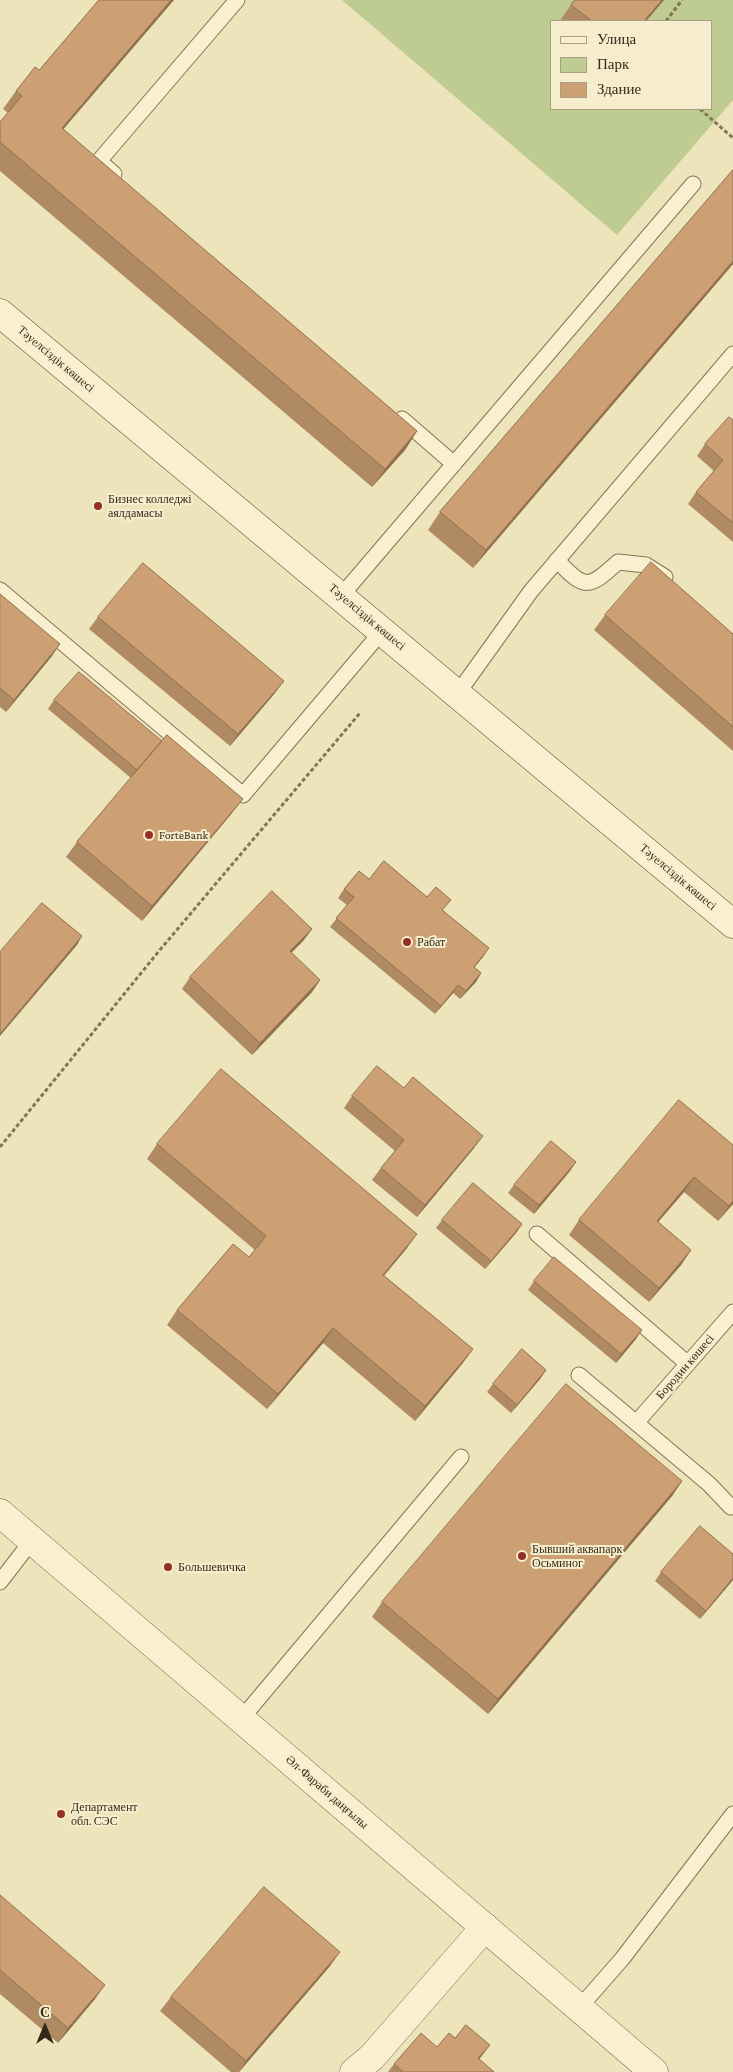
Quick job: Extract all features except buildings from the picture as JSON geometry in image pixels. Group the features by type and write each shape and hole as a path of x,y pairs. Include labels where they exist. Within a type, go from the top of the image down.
{"main road":[{"name":"Тәуелсіздік көшесі","path":"0,313 383,630 733,924"},
{"name":"Әл-Фараби даңғылы","path":"0,1512 654,2072"},
{"path":"354,2072 372,2057 485,1927"}],"lane":[{"path":"129,187 99,161 237,0"},
{"path":"341,596 693,184"},
{"path":"458,693 531,591 733,354"},
{"path":"393,412 454,464"},
{"path":"557,560 575,579 590,583 598,581 618,562 631,562 646,565 676,586"},
{"path":"0,590 243,795 383,630"},
{"path":"537,1234 688,1364"},
{"name":"Бородин көшесі","path":"636,1423 733,1312"},
{"path":"579,1375 709,1484 731,1507"},
{"path":"242,1718 461,1457"},
{"path":"0,1582 33,1539"},
{"path":"579,2008 622,1960 733,1814"}],"path":[{"path":"667,20 682,0"},
{"path":"701,110 733,138"},
{"path":"0,1147 159,951 360,713"}],"green space":[{"path":"342,0 733,0 733,100 617,235"}],"place":[{"name":"Бизнес колледжі аялдамасы","path":"98,506"},
{"name":"ForteBank","path":"149,835"},
{"name":"Рабат","path":"407,942"},
{"name":"Бывший аквапарк Осьминог","path":"522,1556"},
{"name":"Большевичка","path":"168,1567"},
{"name":"Департамент обл. СЭС","path":"61,1814"}]}
